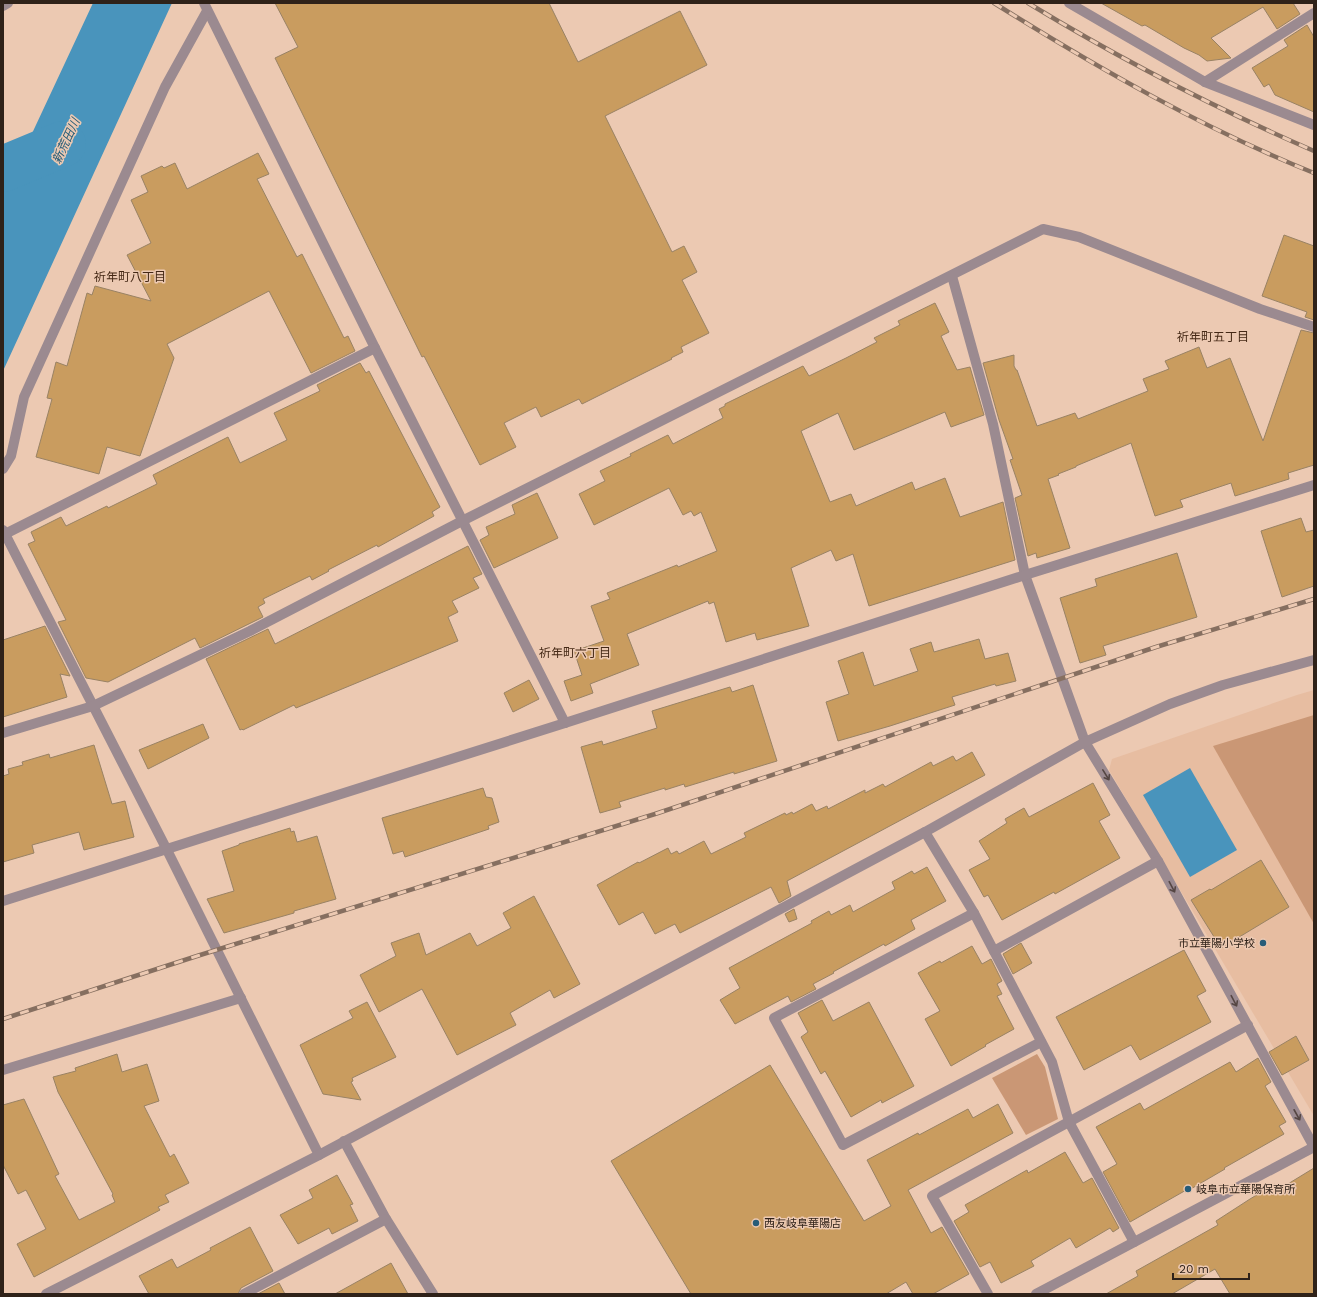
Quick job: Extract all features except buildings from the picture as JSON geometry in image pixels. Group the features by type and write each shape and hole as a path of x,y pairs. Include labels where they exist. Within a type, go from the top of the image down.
{"street":[{"path":"3,6 8,3"},
{"path":"1069,3 1205,82 1314,125"},
{"path":"206,7 565,723"},
{"path":"3,469 10,456 24,397 165,87 206,7"},
{"path":"1205,82 1314,14"},
{"path":"3,733 93,706 250,631 464,520 1044,229 1078,237 1260,309 1314,327"},
{"path":"952,276 993,424 1025,575 1085,742 1158,861 1314,1147 1036,1294"},
{"path":"319,1154 167,850 4,532 376,348"},
{"path":"3,901 167,850 1025,575 1314,485"},
{"path":"46,1294 344,1141 925,832 1085,742 1170,704 1223,685 1314,660"},
{"path":"925,832 974,912 1052,1062 1069,1122 1134,1242"},
{"path":"994,951 1158,861"},
{"path":"974,912 774,1018 843,1145 1041,1042"},
{"path":"3,1070 240,998"},
{"path":"988,1294 932,1196 1248,1025"},
{"path":"344,1141 386,1219 433,1294"},
{"path":"244,1294 386,1219"}],"shaded area":[{"name":"市立華陽小学校","path":"1314,690 1314,1116 1109,770 1112,759"},
{"path":"1314,715 1314,924 1213,746"},
{"path":"1037,1054 1045,1067 1058,1119 1026,1135 992,1078"}],"water":[{"name":"新荒田川","path":"93,3 172,3 3,371 3,184 12,154 28,142"},
{"path":"1190,768 1237,850 1190,877 1143,795"}],"waterway":[{"name":"新荒田川","path":"3,169 63,144"}],"railway":[{"path":"994,3 1071,50 1150,95 1231,136 1314,173"},
{"path":"1028,3 1098,44 1168,82 1240,118 1314,151"},
{"path":"3,1019 197,956 655,814 1156,647 1314,599"}],"place":[{"name":"市立華陽小学校","path":"1263,943"},
{"name":"岐阜市立華陽保育所","path":"1188,1189"},
{"name":"西友岐阜華陽店","path":"756,1223"}],"district":[{"name":"祈年町八丁目","path":"130,277"},
{"name":"祈年町五丁目","path":"1213,337"},
{"name":"祈年町六丁目","path":"575,653"}]}
